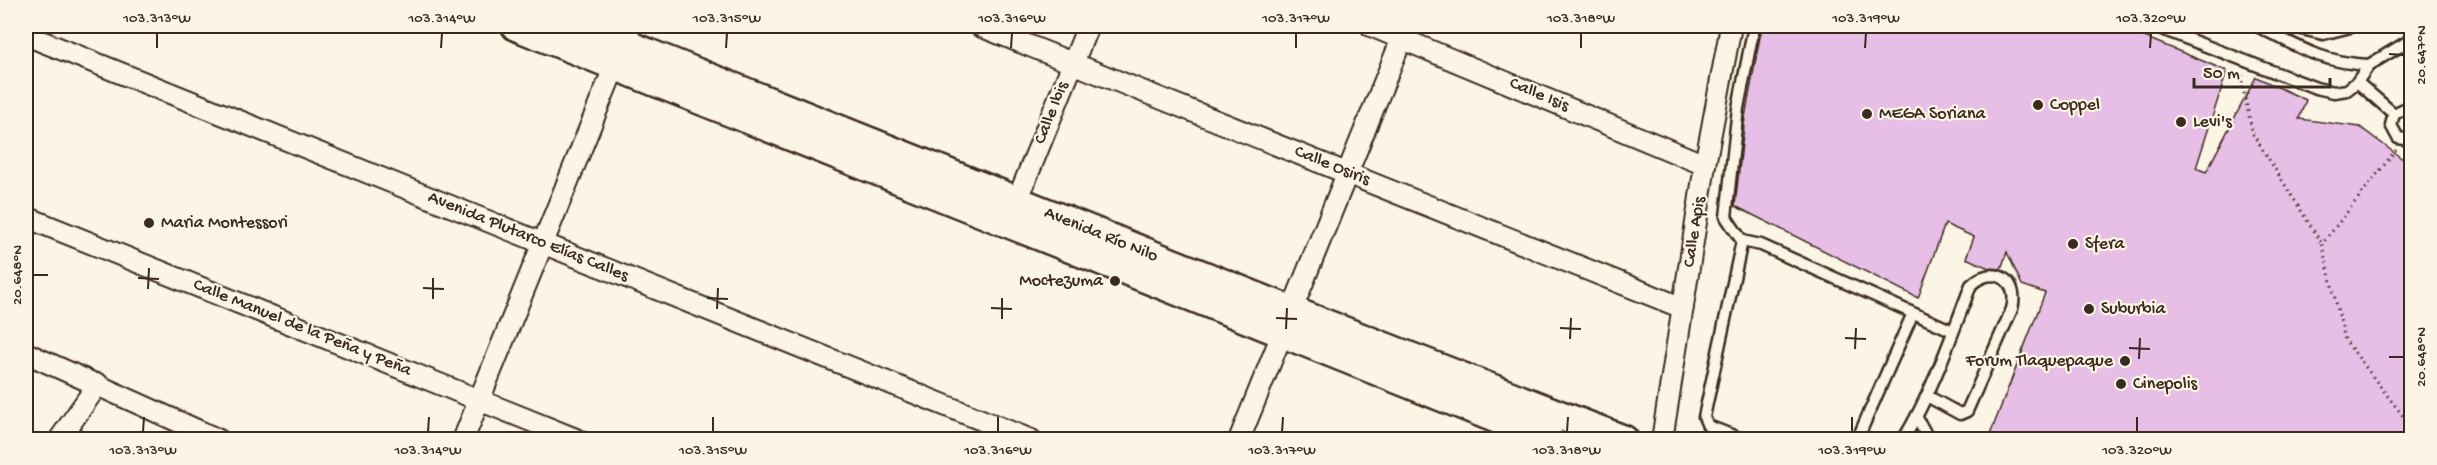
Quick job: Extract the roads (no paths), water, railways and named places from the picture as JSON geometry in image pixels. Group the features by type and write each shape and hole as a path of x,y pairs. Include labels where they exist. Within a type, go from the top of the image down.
{"main road":[{"name":"Avenida Río Nilo","path":"516,26 623,44 1017,201 1550,440"},
{"name":"Avenida Río Nilo","path":"580,26 1288,322 1624,440"}],"street":[{"name":"Calle Osiris","path":"980,26 1683,308"},
{"name":"Calle Ibis","path":"1017,201 1088,26"},
{"name":"Calle Isis","path":"1371,26 1404,32 1706,165"},
{"name":"Calle Apis","path":"1662,440 1706,165 1731,26"},
{"path":"1239,440 1404,32"},
{"name":"Avenida Plutarco Elías Calles","path":"26,35 1031,440"},
{"path":"463,440 623,44"},
{"name":"Calle Manuel de la Peña y Peña","path":"26,217 578,440"},
{"path":"26,352 219,440"},
{"path":"59,440 98,384"}],"lane":[{"path":"1754,26 1738,108 1726,217 1742,241 1761,245 1953,331"},
{"path":"2154,26 2182,31 2242,60 2316,88 2334,92 2347,90 2357,82 2369,65 2412,39"},
{"path":"2256,26 2313,54 2344,64 2369,65"},
{"path":"2289,26 2323,34 2351,26"},
{"path":"2333,26 2351,26"},
{"path":"2357,82 2394,114"},
{"path":"2408,140 2398,138 2391,125 2394,114 2404,109 2412,110"},
{"path":"1742,241 1704,417 1708,426 1744,440"},
{"path":"1903,439 1917,418 1927,396 1971,285 1976,280 1991,274 2002,277 2013,292 2012,309 1967,411 1960,414 1927,396"},
{"path":"1857,440 1913,313"},
{"path":"1917,418 1929,440"}],"place":[{"name":"Coppel","path":"2038,105"},
{"name":"MEGA Soriana","path":"1867,114"},
{"name":"Levi's","path":"2181,122"},
{"name":"Maria Montessori","path":"149,223"},
{"name":"Sfera","path":"2073,244"},
{"name":"Moctezuma","path":"1115,281"},
{"name":"Suburbia","path":"2089,309"},
{"name":"Forum Tlaquepaque","path":"2125,361"},
{"name":"Cinepolis","path":"2121,384"}]}
